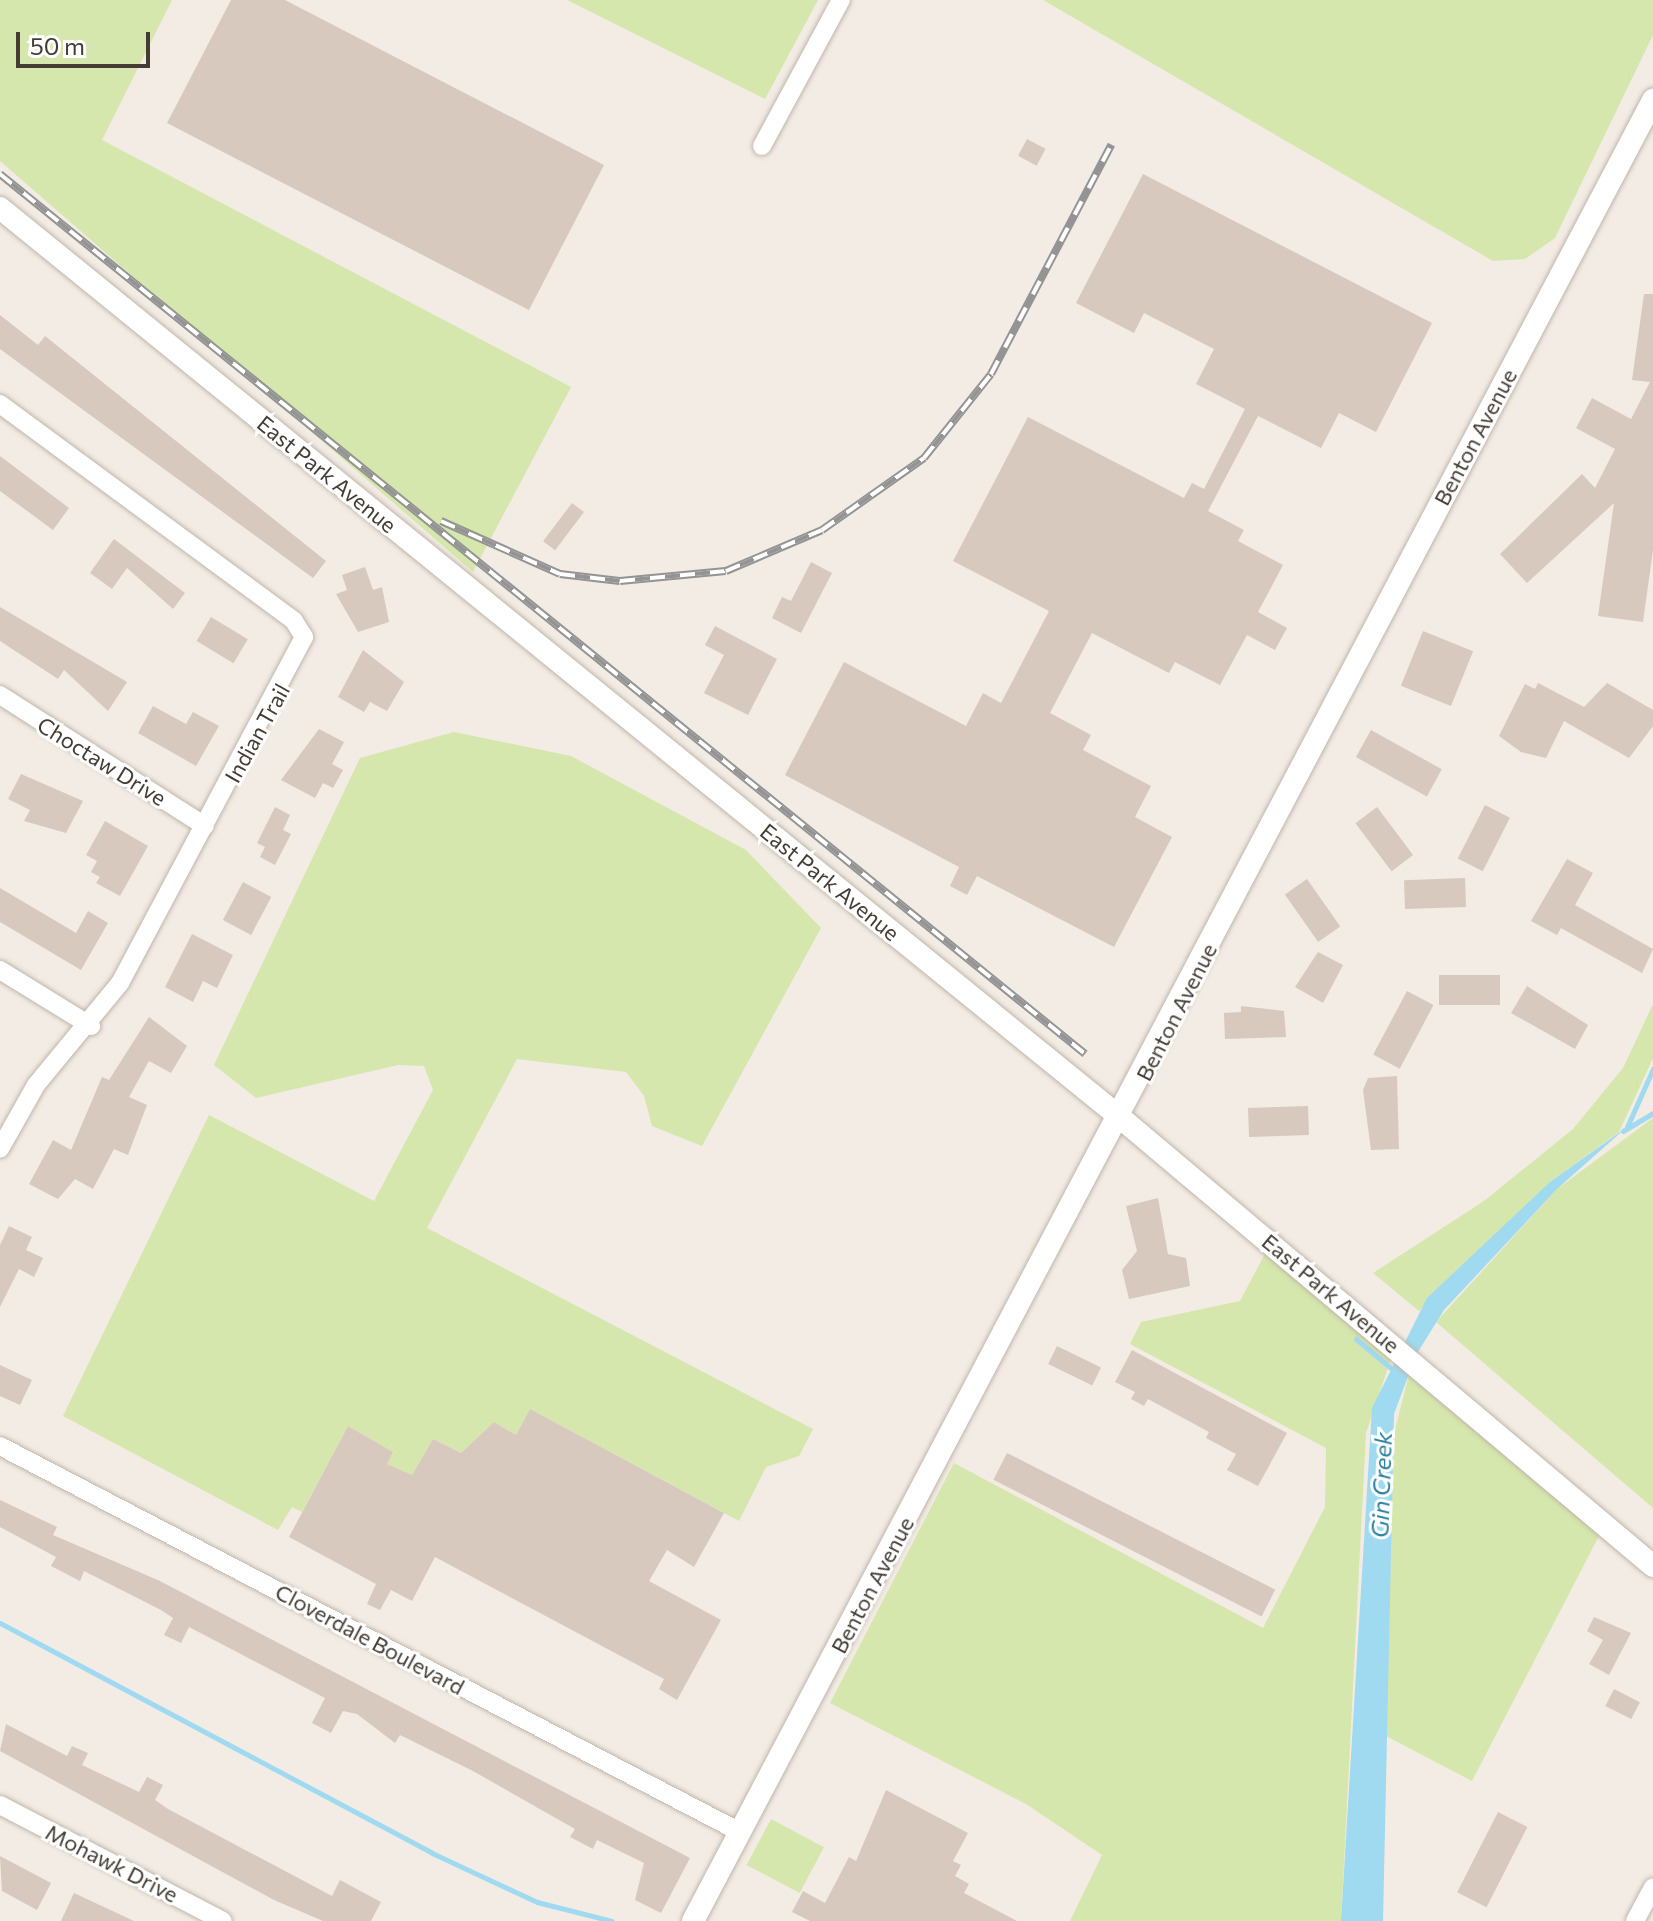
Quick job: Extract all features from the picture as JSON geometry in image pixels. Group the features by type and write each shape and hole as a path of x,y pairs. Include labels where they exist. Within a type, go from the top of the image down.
{"street":[{"path":"762,146 841,0"},
{"name":"Benton Avenue","path":"693,1921 1122,1119 1653,100"},
{"name":"East Park Avenue","path":"0,208 1122,1119 1653,1566"},
{"name":"Indian Trail","path":"0,404 301,628 297,660 91,1026 36,1085 0,1149"},
{"name":"Choctaw Drive","path":"0,695 205,826"},
{"path":"0,970 91,1026"},
{"name":"Cloverdale Boulevard","path":"0,1446 740,1832"},
{"name":"Mohawk Drive","path":"0,1805 223,1921"},
{"path":"1635,1921 1653,1887"}],"green space":[{"path":"0,0 172,0 102,140 571,387 473,572 0,161"},
{"path":"567,0 818,0 765,99"},
{"path":"1043,0 1653,0 1653,35 1555,238 1525,259 1493,261"},
{"path":"454,732 571,756 746,850 821,928 702,1146 652,1126 644,1096 626,1072 517,1059 427,1228 813,1429 799,1456 766,1467 739,1521 530,1409 516,1435 494,1422 461,1453 433,1439 412,1475 387,1464 393,1452 348,1426 302,1512 292,1507 278,1530 63,1416 209,1115 374,1201 433,1090 424,1066 398,1065 256,1098 214,1065 360,758"},
{"path":"1653,1004 1653,1058 1619,1132 1550,1182 1419,1311 1373,1273 1484,1201 1573,1129 1623,1068"},
{"path":"1653,1118 1653,1508 1436,1322 1557,1189"},
{"path":"1267,1250 1391,1359 1366,1433 1341,1921 1070,1921 1102,1855 1026,1804 830,1703 954,1463 1263,1628 1325,1507 1326,1448 1130,1344 1141,1322 1240,1301"},
{"path":"1409,1374 1601,1532 1472,1781 1386,1736 1387,1462"},
{"path":"771,1819 824,1847 800,1893 747,1865"}],"water":[{"path":"1627,1127 1557,1189 1444,1310 1416,1355 1394,1414 1383,1921 1341,1921 1372,1408 1427,1298 1550,1182"}],"building":[{"path":"231,0 285,0 604,165 529,310 167,123"},
{"path":"1027,139 1046,149 1037,166 1018,156"},
{"path":"1143,174 1432,323 1376,432 1339,413 1321,448 1258,416 1208,511 1244,530 1238,541 1283,565 1258,612 1287,628 1275,650 1247,635 1220,685 1175,662 1169,673 1092,633 1050,713 1091,735 1083,750 1151,786 1135,817 1172,837 1114,947 977,876 967,895 950,886 959,867 785,775 844,662 966,726 983,693 1001,703 1049,611 953,561 1028,417 1184,498 1192,483 1204,489 1245,409 1196,384 1214,349 1144,313 1134,333 1076,303"},
{"path":"1644,294 1653,294 1653,550 1643,622 1598,616 1614,503 1527,583 1500,554 1582,474 1595,488 1615,449 1576,428 1592,398 1631,419 1650,382 1632,380"},
{"path":"0,315 38,345 45,336 326,561 313,578 0,349"},
{"path":"0,456 69,508 53,530 0,491"},
{"path":"572,503 584,512 555,550 543,541"},
{"path":"114,539 185,593 173,609 127,568 112,589 90,573"},
{"path":"811,562 832,573 801,633 772,618 782,597 791,601"},
{"path":"365,567 373,590 382,587 389,622 358,632 336,594 347,590 342,575"},
{"path":"0,607 127,682 108,711 64,670 58,679 0,641"},
{"path":"211,617 248,639 233,663 197,641"},
{"path":"715,626 777,659 748,715 704,693 724,655 705,645"},
{"path":"1423,631 1473,651 1451,706 1401,686"},
{"path":"363,650 404,682 387,711 370,702 364,712 338,697"},
{"path":"1538,683 1584,707 1607,683 1653,710 1653,726 1629,758 1564,721 1546,758 1521,752 1499,736 1525,684 1535,689"},
{"path":"153,706 186,724 193,712 219,726 196,766 138,733"},
{"path":"319,729 344,742 332,764 343,770 333,788 323,783 315,798 281,780"},
{"path":"1371,730 1442,769 1427,796 1356,757"},
{"path":"21,774 83,801 66,833 24,821 30,810 8,799"},
{"path":"1485,805 1510,818 1483,871 1458,858"},
{"path":"275,807 290,815 283,830 291,834 275,865 260,857 265,847 257,843"},
{"path":"1377,807 1413,855 1392,871 1355,823"},
{"path":"105,821 148,846 120,896 96,883 100,877 91,872 97,861 86,855"},
{"path":"1567,859 1593,873 1575,905 1653,949 1642,973 1561,928 1557,935 1531,921"},
{"path":"1465,878 1466,907 1405,909 1404,880"},
{"path":"1307,879 1340,927 1318,942 1285,894"},
{"path":"243,882 271,897 251,935 223,920"},
{"path":"0,888 76,933 88,911 108,923 81,970 0,922"},
{"path":"192,934 233,955 217,988 203,981 193,1002 165,987"},
{"path":"1318,952 1343,965 1323,1003 1295,987"},
{"path":"1439,975 1500,975 1500,1005 1439,1005"},
{"path":"1527,986 1588,1025 1575,1049 1511,1013"},
{"path":"1407,991 1433,1005 1400,1069 1373,1055"},
{"path":"1241,1006 1284,1011 1286,1037 1225,1039 1224,1013 1241,1012"},
{"path":"149,1017 187,1046 171,1073 149,1061 129,1097 147,1105 128,1155 114,1149 93,1189 75,1179 58,1199 29,1184 53,1140 71,1150 102,1077 109,1080"},
{"path":"1397,1076 1399,1149 1371,1150 1363,1090 1368,1078"},
{"path":"1308,1106 1309,1135 1249,1137 1248,1108"},
{"path":"1158,1198 1168,1254 1186,1258 1190,1286 1129,1299 1122,1270 1137,1251 1126,1206"},
{"path":"9,1226 32,1237 26,1250 43,1258 34,1277 19,1269 0,1307 0,1245"},
{"path":"1057,1346 1101,1367 1092,1385 1048,1364"},
{"path":"1132,1350 1287,1433 1258,1486 1227,1470 1236,1454 1206,1438 1209,1432 1148,1399 1144,1406 1131,1399 1135,1392 1115,1382"},
{"path":"0,1365 32,1380 20,1405 0,1396"},
{"path":"530,1409 724,1513 694,1567 667,1550 649,1581 721,1620 677,1700 659,1689 664,1679 435,1557 412,1601 391,1590 380,1610 367,1604 376,1584 289,1537 348,1426 393,1452 387,1464 412,1475 433,1439 461,1453 494,1422 516,1435"},
{"path":"1007,1453 1275,1590 1262,1616 993,1480"},
{"path":"0,1500 57,1527 53,1535 160,1581 690,1858 661,1913 635,1900 644,1863 597,1840 593,1849 570,1837 575,1829 473,1771 400,1735 395,1743 357,1714 343,1711 331,1733 312,1723 325,1698 189,1627 181,1643 164,1635 173,1618 161,1610 84,1571 80,1581 51,1566 56,1557 0,1527"},
{"path":"1594,1617 1631,1633 1609,1675 1589,1664 1603,1640 1587,1631"},
{"path":"1614,1689 1640,1702 1631,1719 1605,1706"},
{"path":"6,1724 67,1756 72,1746 88,1753 82,1765 139,1792 147,1777 163,1785 155,1800 168,1809 332,1896 340,1880 381,1902 371,1921 323,1921 274,1900 0,1751"},
{"path":"886,1790 968,1833 953,1861 961,1865 955,1876 969,1884 964,1893 1017,1921 810,1921 792,1912 803,1891 825,1903 849,1857 856,1861"},
{"path":"1498,1812 1527,1827 1487,1907 1457,1892"},
{"path":"0,1856 51,1883 37,1910 2,1891"},
{"path":"74,1893 134,1921 61,1921"}],"waterway":[{"path":"1627,1127 1653,1069"},
{"name":"Gin Creek","path":"1623,1131 1653,1113"},
{"path":"1356,1339 1392,1369"},
{"path":"0,1623 432,1853 537,1902 612,1921"}],"railway":[{"path":"441,521 560,574 620,581 726,571 822,530 924,458 991,374 1111,145"},
{"path":"0,174 1085,1054"}]}
